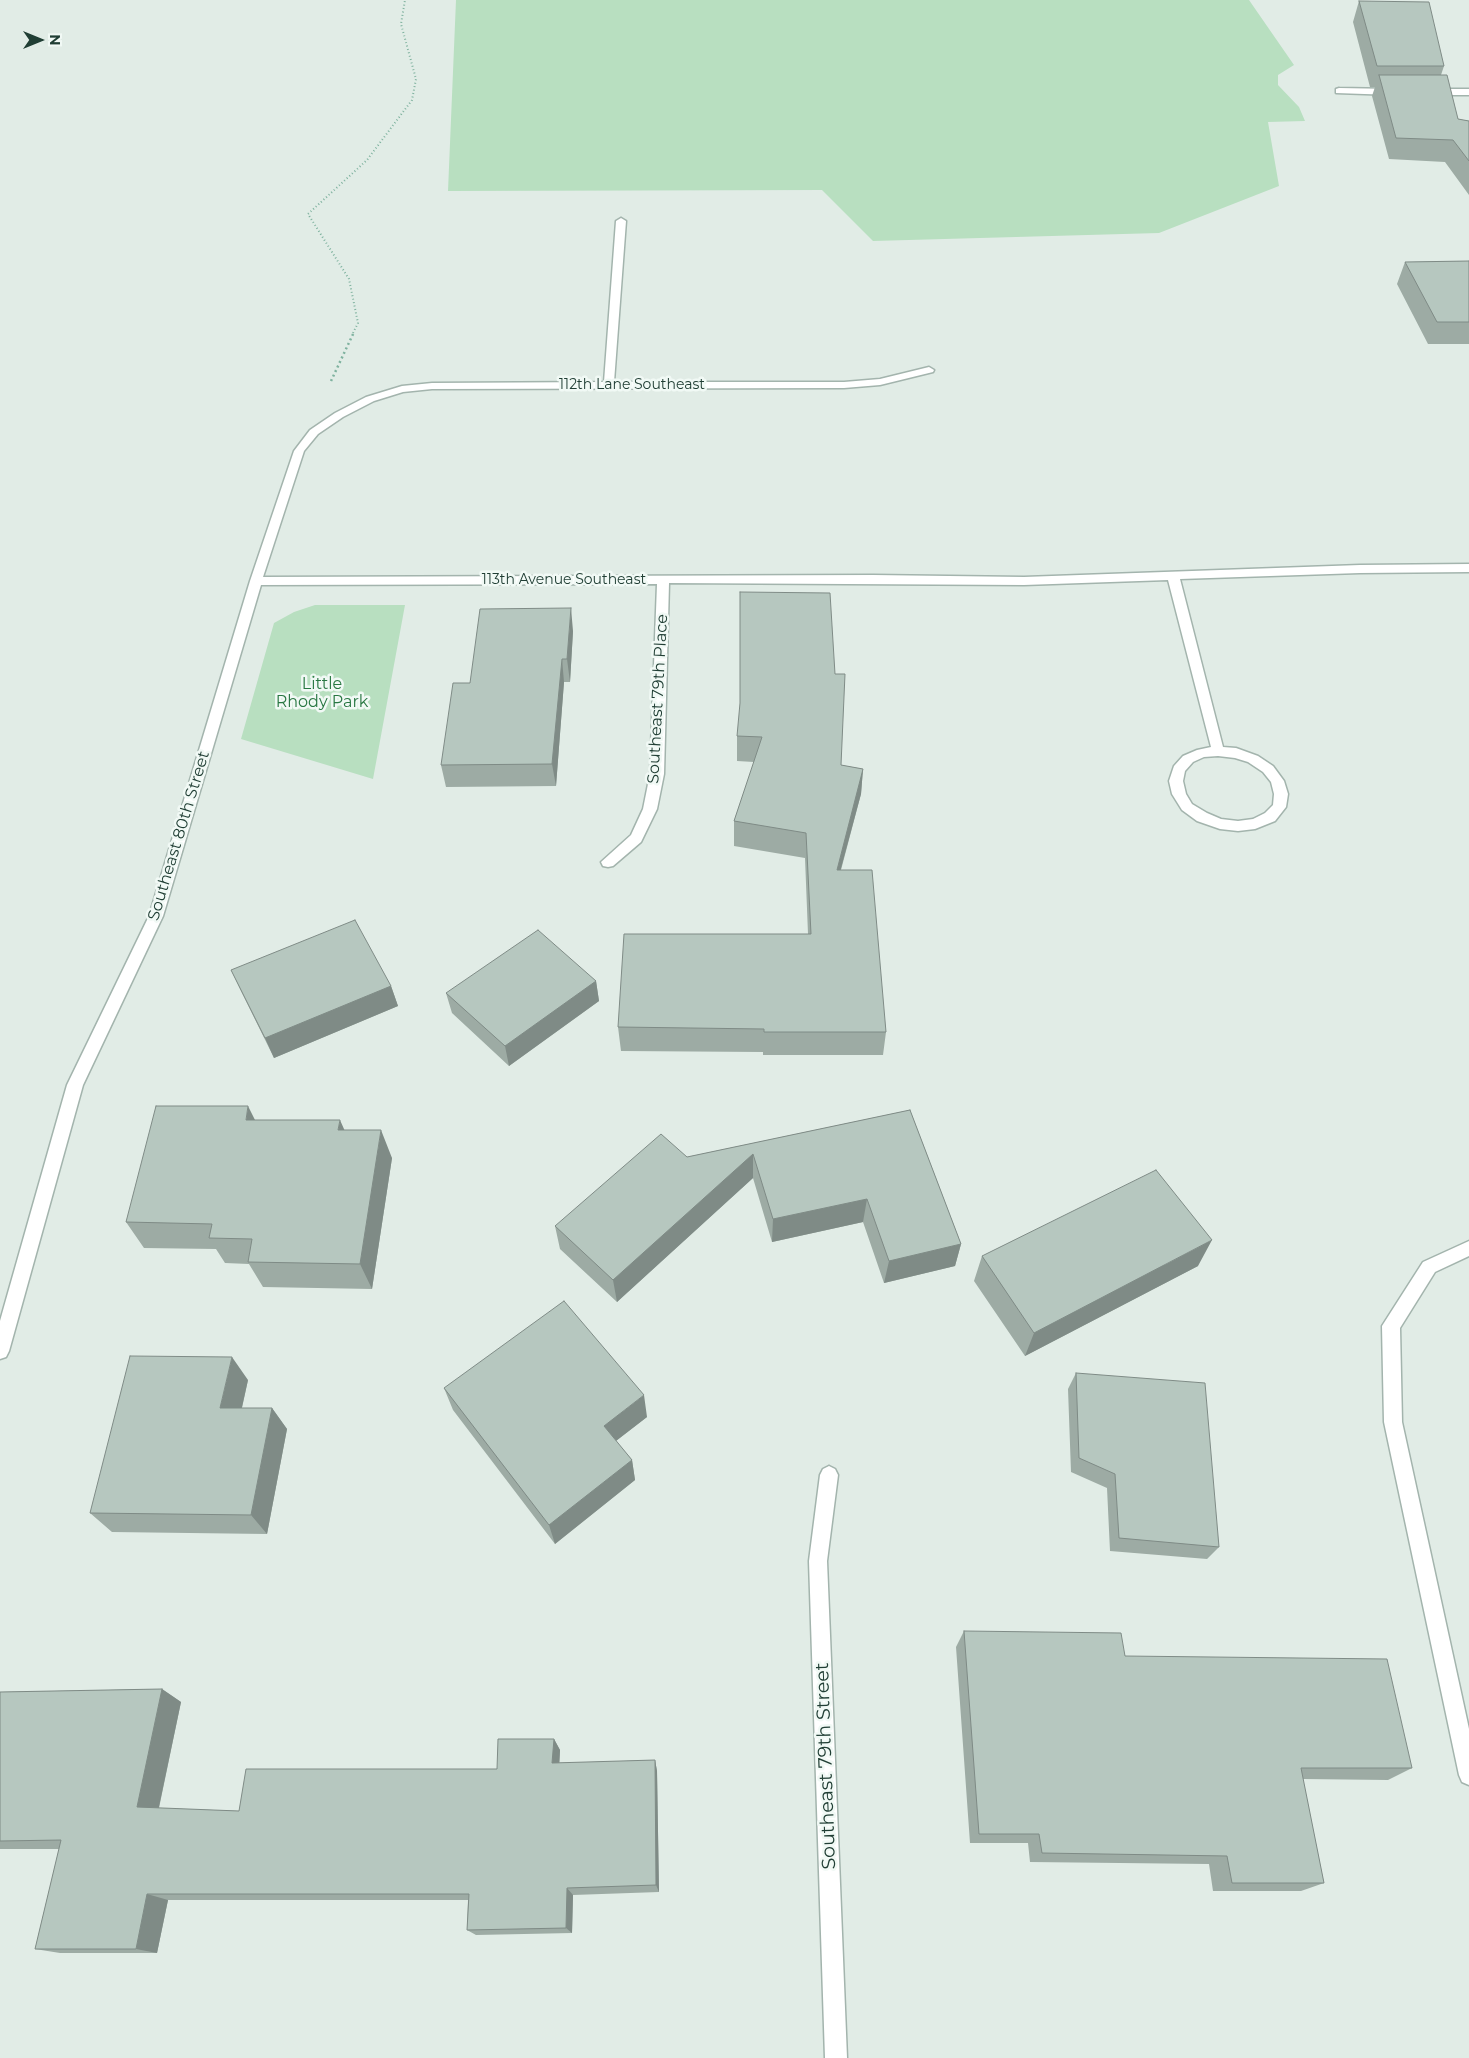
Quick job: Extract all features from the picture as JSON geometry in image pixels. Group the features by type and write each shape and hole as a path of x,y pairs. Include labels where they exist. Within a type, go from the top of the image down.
{"street":[{"path":"1339,91 1404,92"},
{"path":"1422,92 1469,92"},
{"path":"609,385 621,221"},
{"name":"112th Lane Southeast","path":"339,415 370,400 402,389 432,386 844,385 880,382 929,370"},
{"name":"Southeast 80th Street","path":"0,1352 75,1085 156,916 256,581 299,451 314,432 339,415"},
{"name":"113th Avenue Southeast","path":"256,581 873,579 1024,581 1360,569 1469,568"},
{"path":"1173,575 1218,751"},
{"name":"Southeast 79th Place","path":"608,862 636,838 650,809 657,774 663,580"},
{"path":"1218,751 1245,756 1268,769 1277,781 1281,794 1279,806 1270,817 1255,824 1238,826 1220,824 1202,817 1187,806 1177,788 1176,781 1179,769 1188,759 1218,751"},
{"path":"1469,1248 1429,1267 1391,1326 1393,1422 1469,1775"},
{"name":"Southeast 79th Street","path":"830,1475 818,1561 836,2058"}],"path":[{"path":"339,415 334,408 327,388 358,323 349,279 308,214 367,160 412,100 416,79 401,24 405,0"}],"green space":[{"path":"456,0 1249,0 1294,65 1278,75 1278,85 1299,107 1305,121 1268,122 1279,186 1159,233 873,241 822,190 448,191"},
{"name":"Little Rhody Park","path":"315,605 405,605 373,779 241,739 274,623 294,612"}],"building":[{"path":"1359,1 1429,2 1444,66 1377,66"},
{"path":"1379,75 1447,75 1458,119 1469,121 1469,161 1453,140 1396,138"},
{"path":"1469,261 1469,322 1437,322 1405,262"},
{"path":"740,592 830,593 835,674 845,674 841,765 863,769 837,870 872,870 886,1032 764,1032 764,1029 618,1027 624,934 811,934 806,833 734,821 762,737 737,736 740,703"},
{"path":"571,608 567,659 562,659 552,764 441,765 453,683 470,683 480,609"},
{"path":"355,920 391,986 265,1038 231,970"},
{"path":"538,930 596,981 505,1046 446,993"},
{"path":"156,1106 248,1106 246,1120 340,1120 338,1130 381,1130 360,1264 248,1262 252,1239 209,1238 212,1224 126,1222"},
{"path":"910,1110 961,1244 889,1261 867,1199 773,1219 753,1154 613,1280 555,1226 661,1134 687,1157"},
{"path":"1156,1170 1212,1240 1034,1333 982,1256"},
{"path":"564,1301 644,1395 604,1426 632,1460 549,1525 444,1388"},
{"path":"130,1356 232,1357 220,1408 272,1408 251,1515 90,1513"},
{"path":"1076,1373 1205,1383 1219,1547 1119,1538 1115,1474 1079,1458"},
{"path":"964,1631 1121,1633 1125,1656 1387,1659 1412,1768 1301,1768 1324,1883 1232,1883 1227,1856 1042,1853 1039,1834 979,1834"},
{"path":"162,1689 137,1807 239,1811 246,1769 497,1769 498,1739 554,1739 552,1763 655,1760 656,1885 567,1888 566,1928 467,1930 469,1894 147,1894 136,1949 35,1949 61,1840 0,1841 0,1692"}]}
